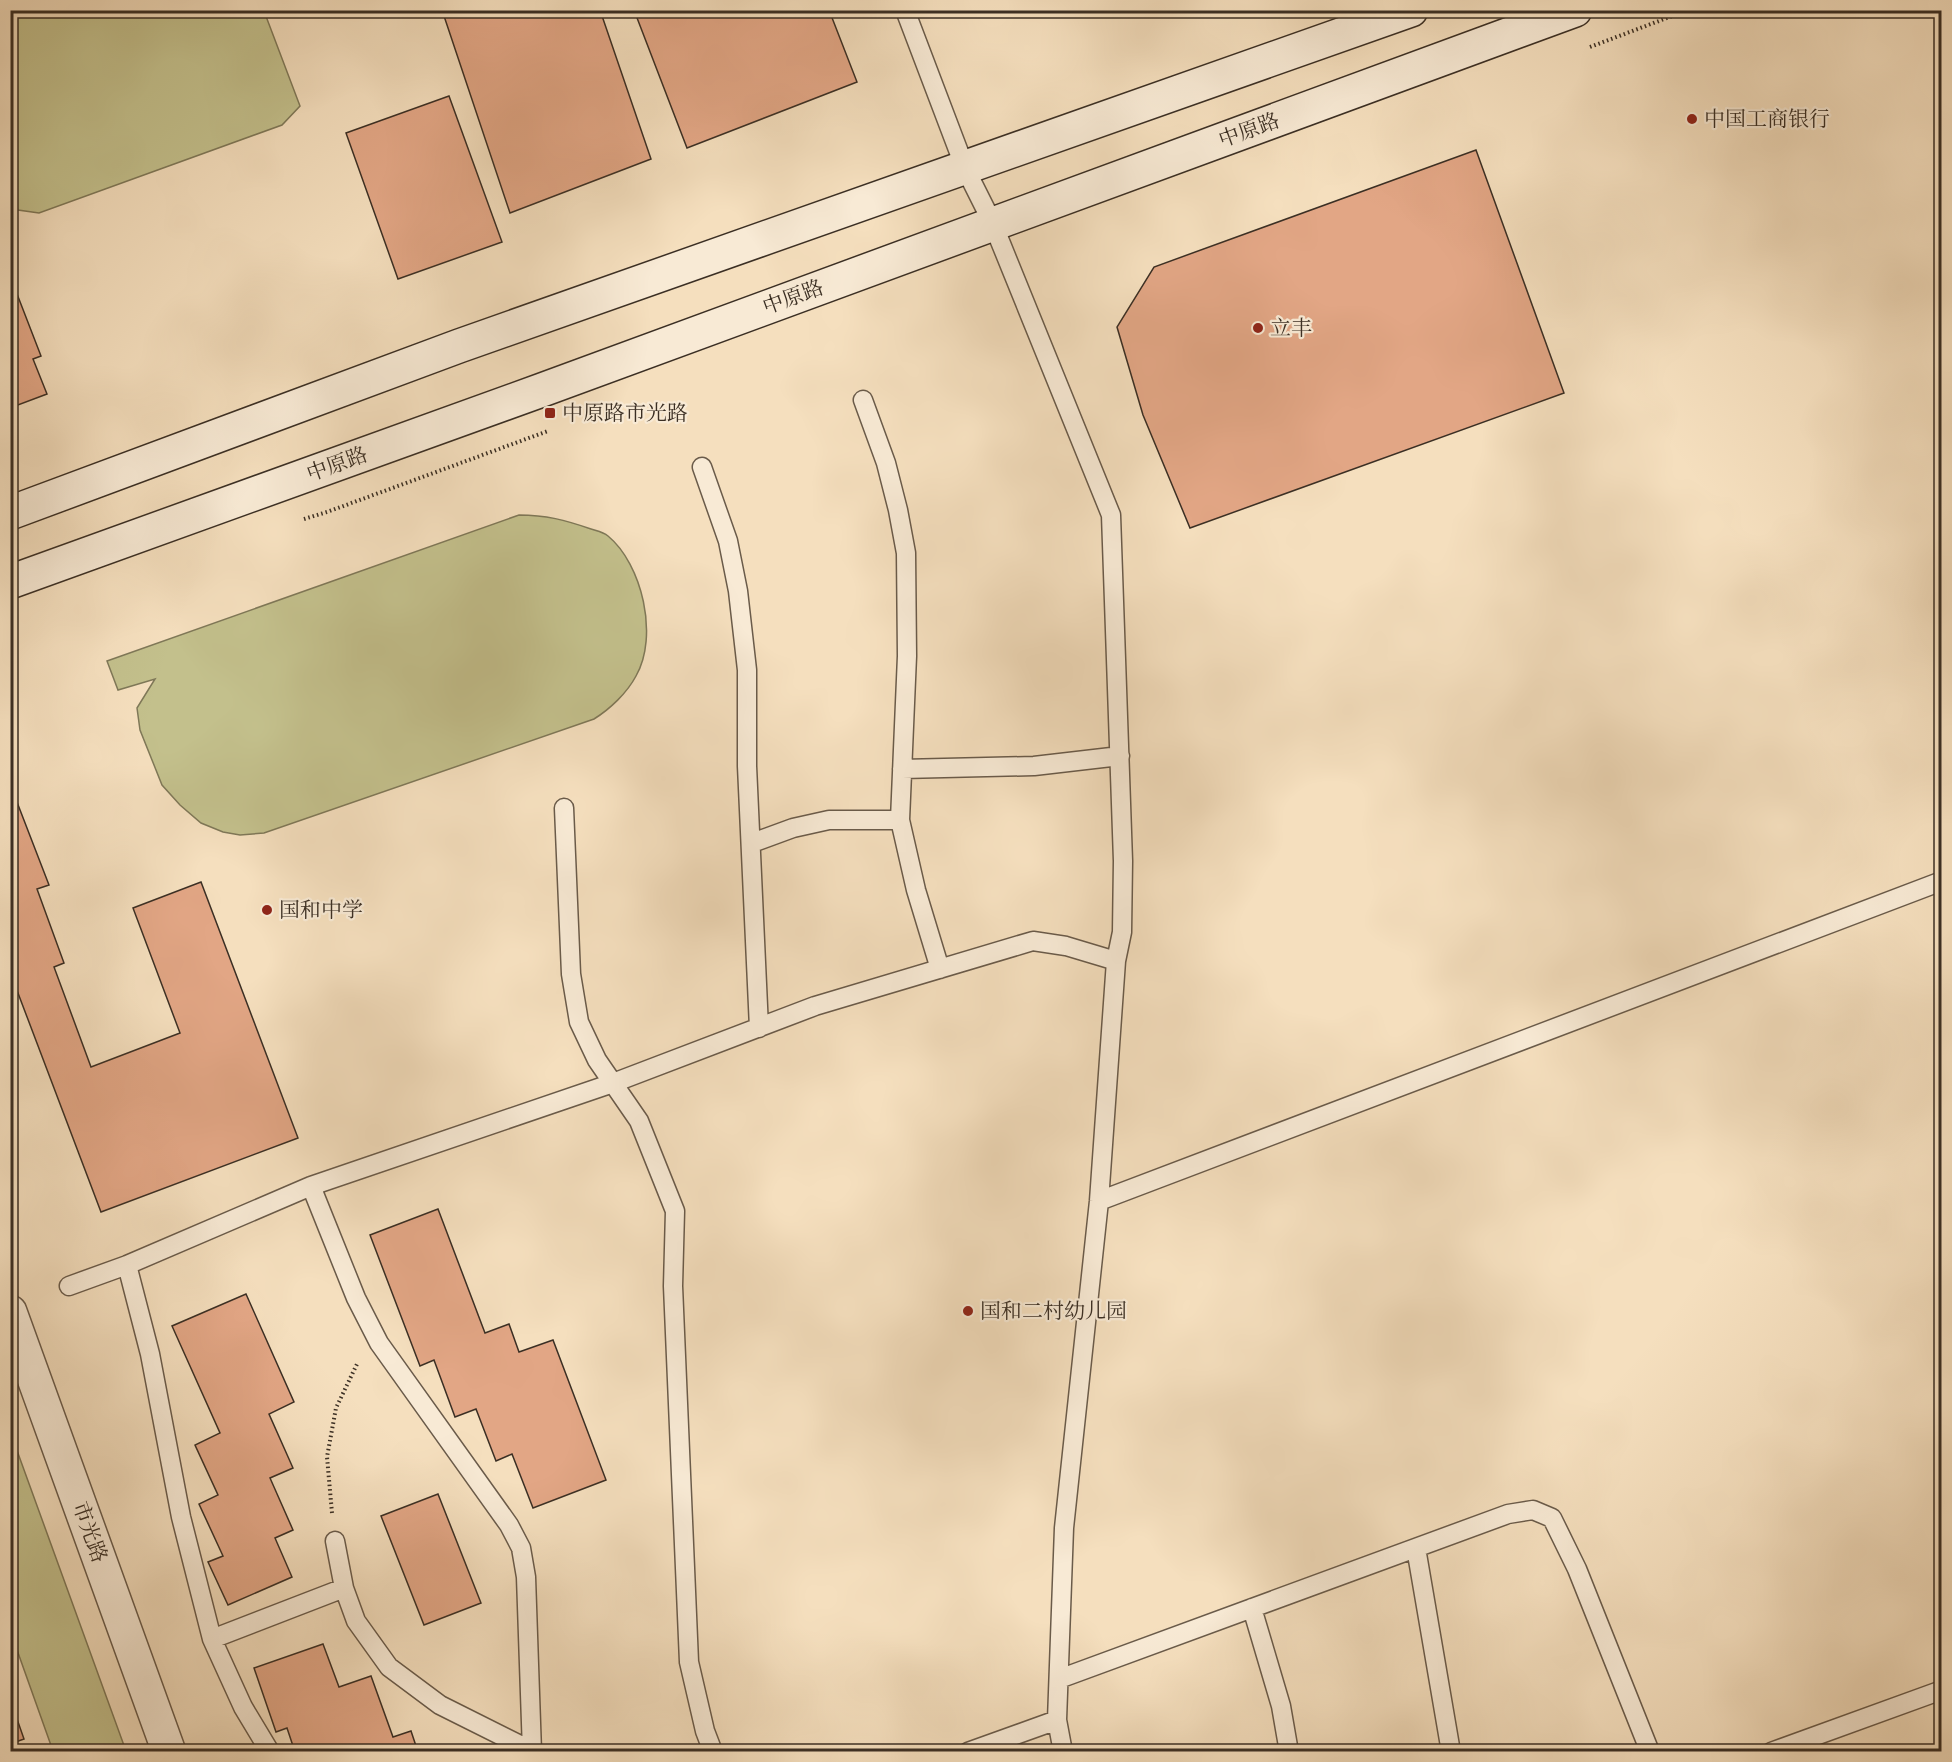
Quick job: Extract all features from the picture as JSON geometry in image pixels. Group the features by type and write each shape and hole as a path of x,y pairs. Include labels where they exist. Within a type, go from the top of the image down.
{"main road":[{"path":"10,513 447,350 1411,10"},
{"name":"中原路","path":"10,582 542,390 1575,10"},
{"name":"市光路","path":"10,1312 169,1752"}],"lane":[{"path":"905,10 965,168 993,224 1111,514 1123,861 1122,932 1116,961 1099,1201 1064,1528 1058,1720 1064,1752"},
{"path":"863,400 886,463 906,553 907,656 900,820 916,890 940,969"},
{"path":"702,467 728,541 738,591 747,670 747,766 759,1028"},
{"path":"902,769 1034,766 1120,756"},
{"path":"564,808 571,974 579,1022 597,1059 639,1121 675,1211 673,1287 689,1662 712,1752"},
{"path":"752,843 793,828 829,820 900,820"},
{"path":"1099,1201 1941,881"},
{"path":"69,1286 126,1265 311,1186 613,1083 814,1006 1033,941 1066,945 1116,961"},
{"path":"311,1186 356,1298 376,1337 509,1525 521,1548 526,1577 532,1751 440,1705 389,1666 356,1621 344,1588 335,1541"},
{"path":"126,1265 150,1354 181,1517 212,1639 243,1707 270,1752"},
{"path":"1059,1679 1508,1514 1533,1510 1552,1518 1577,1569 1650,1752"},
{"path":"1416,1548 1451,1752"},
{"path":"212,1639 344,1588"},
{"path":"1252,1608 1281,1706 1289,1752"},
{"path":"1771,1752 1808,1745 1941,1690"},
{"path":"968,1752 1058,1720"}],"path":[{"path":"335,1541 327,1457 336,1408 355,1367 376,1337"}],"shaded area":[{"path":"11,10 264,11 300,106 282,125 39,213 18,210 10,190"},
{"path":"519,515 555,519 602,533 620,548 630,564 638,582 646,622 643,660 632,682 618,700 606,710 594,719 264,833 240,835 223,832 201,823 162,785 140,730 137,708 155,679 118,690 107,661"},
{"path":"10,1434 126,1751 53,1751 11,1633"}],"building":[{"path":"442,10 600,10 651,159 510,213"},
{"path":"634,10 829,10 857,82 687,148"},
{"path":"449,96 502,242 398,279 346,133"},
{"path":"1476,150 1564,393 1190,528 1143,415 1117,327 1154,267"},
{"path":"12,281 41,356 33,359 47,394 10,408 10,282"},
{"path":"10,784 49,885 37,889 64,963 54,967 91,1067 180,1033 133,908 201,882 298,1138 101,1212 10,972"},
{"path":"438,1209 485,1333 509,1324 519,1352 553,1340 606,1480 533,1508 512,1454 496,1461 476,1409 455,1417 434,1360 420,1366 370,1235"},
{"path":"246,1294 294,1402 269,1414 293,1468 270,1478 293,1530 275,1538 292,1577 228,1605 208,1562 223,1556 199,1504 218,1495 195,1445 220,1433 172,1326"},
{"path":"438,1494 481,1603 424,1625 381,1516"},
{"path":"323,1644 339,1687 371,1676 393,1737 411,1731 418,1752 295,1752 287,1728 276,1732 254,1668"},
{"path":"10,1699 24,1739 10,1744"}],"place":[{"name":"中国工商银行","path":"1692,119"},
{"name":"立丰","path":"1258,328"},
{"name":"中原路市光路","path":"550,413"},
{"name":"国和中学","path":"267,910"},
{"name":"国和二村幼儿园","path":"968,1311"}]}
